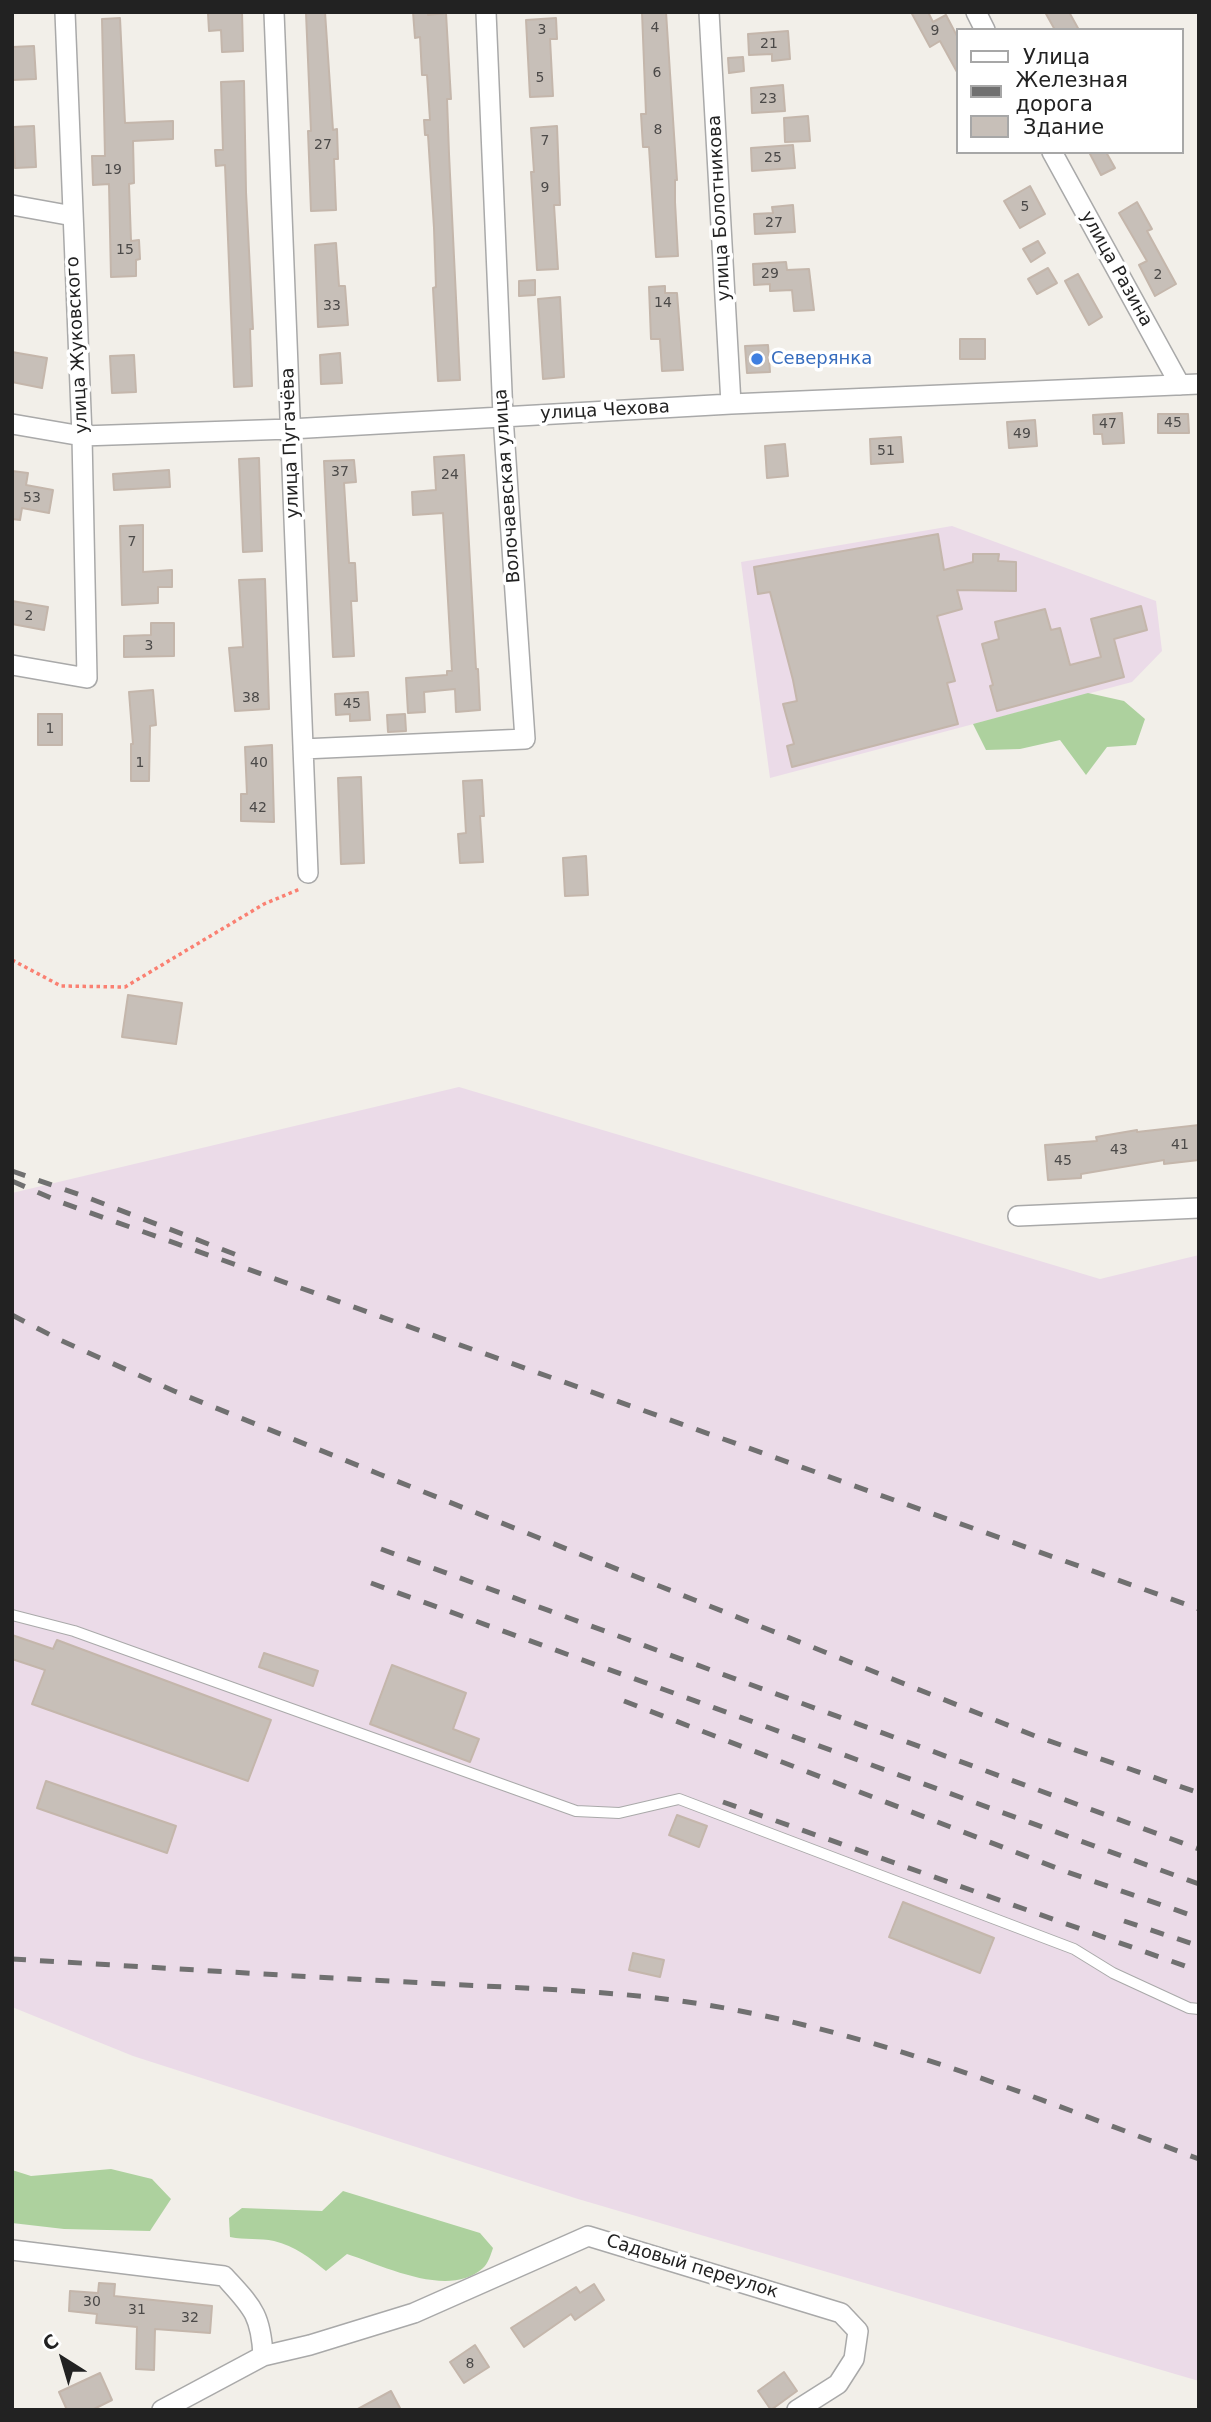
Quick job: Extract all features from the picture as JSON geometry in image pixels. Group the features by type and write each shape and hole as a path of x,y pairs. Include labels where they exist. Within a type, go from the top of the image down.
{"street":[{"name":"улица Жуковского","path":"12,665 87,678 82,436 65,12"},
{"name":"улица Пугачёва","path":"274,12 308,873"},
{"name":"Волочаевская улица","path":"303,748 525,738 503,416 486,12"},
{"name":"улица Болотникова","path":"709,12 731,404"},
{"path":"975,12 984,28"},
{"name":"улица Разина","path":"1053,154 1189,384"},
{"path":"12,205 73,216"},
{"name":"улица Чехова","path":"12,424 82,436 290,429 731,404 1189,384"},
{"path":"1017,1216 1199,1208"},
{"name":"Садовый переулок","path":"263,2356 310,2345 414,2313 588,2236 841,2313 858,2332 854,2359 838,2384 797,2410"},
{"path":"12,2250 224,2276 254,2309 262,2330 263,2356 162,2410"}],"lane":[{"path":"12,1615 74,1631 576,1811 619,1813 679,1799 1074,1949 1112,1973 1189,2008 1199,2009"}],"path":[{"path":"12,960 61,986 124,987 264,904 308,886 308,873"}],"shaded area":[{"path":"952,526 1156,601 1162,651 1132,682 770,778 741,562"},
{"path":"459,1087 1100,1279 1199,1255 1199,2381 578,2199 133,2056 12,2007 12,1193"}],"green space":[{"path":"1088,693 1124,701 1145,719 1136,745 1107,747 1086,775 1060,740 1020,749 986,750 973,724"},
{"path":"111,2169 152,2179 171,2199 150,2231 64,2229 12,2223 12,2170 31,2176"},
{"path":"343,2191 480,2233 493,2248 488,2261 483,2268 469,2277 453,2281 416,2277 347,2254 326,2271 302,2253 282,2243 230,2237 229,2218 242,2208 322,2211"}],"building":[{"path":"242,12 243,51 222,52 221,30 209,31 208,13"},
{"path":"325,12 333,130 337,129 338,159 334,159 336,210 311,211 306,13"},
{"path":"413,12 428,12 428,15 446,13 451,99 447,99 449,154 460,380 438,381 433,288 436,287 434,228 428,135 425,135 424,120 430,120 427,75 422,75 420,37 415,38"},
{"path":"642,12 666,12 677,180 675,202 678,256 656,257 649,147 643,147 641,114 646,114"},
{"path":"911,12 928,12 933,22 946,15 956,34 956,70 940,41 930,47"},
{"path":"1045,12 1069,12 1078,28 1054,28"},
{"path":"120,18 125,123 173,121 173,139 133,141 134,183 129,184 131,241 139,240 140,259 136,260 136,276 111,277 109,184 93,185 92,156 105,156 102,19"},
{"path":"556,18 557,39 550,39 553,96 530,97 526,20"},
{"path":"788,31 790,59 772,61 772,54 749,55 748,34"},
{"path":"34,46 36,79 12,80 12,47"},
{"path":"743,57 744,71 729,73 728,58"},
{"path":"244,81 253,329 250,329 252,386 234,387 225,165 216,166 215,150 223,150 221,82"},
{"path":"783,85 785,111 752,113 751,88"},
{"path":"808,116 810,141 785,142 784,118"},
{"path":"34,126 36,167 15,168 13,127"},
{"path":"557,126 560,205 554,205 558,269 537,270 531,128"},
{"path":"793,145 795,168 752,171 751,148"},
{"path":"1090,154 1107,154 1115,168 1101,175"},
{"path":"1030,186 1045,214 1020,228 1004,201"},
{"path":"1137,202 1152,229 1147,231 1176,284 1155,296 1139,265 1147,261 1119,213"},
{"path":"793,205 795,232 755,234 754,214 773,213 772,207"},
{"path":"1038,241 1045,253 1031,262 1023,249"},
{"path":"336,243 339,286 345,286 348,325 318,327 315,245"},
{"path":"786,262 787,270 809,269 814,310 794,311 792,290 770,291 770,284 754,285 753,264"},
{"path":"1048,268 1057,283 1037,294 1028,279"},
{"path":"1078,274 1102,317 1089,325 1065,281"},
{"path":"535,280 535,295 519,296 519,281"},
{"path":"665,286 665,293 677,293 683,370 662,371 660,339 651,339 649,287"},
{"path":"560,297 564,377 543,379 538,299"},
{"path":"960,339 985,339 985,359 960,359"},
{"name":"Северянка","path":"768,345 770,372 747,373 745,346"},
{"path":"12,352 47,358 42,388 12,382"},
{"path":"340,353 342,383 321,384 320,355"},
{"path":"134,355 136,392 112,393 110,356"},
{"path":"1122,413 1124,443 1103,444 1102,434 1094,434 1093,415"},
{"path":"1158,414 1188,414 1189,433 1158,433"},
{"path":"1035,420 1037,446 1009,448 1007,422"},
{"path":"901,437 903,462 871,464 870,439"},
{"path":"785,444 788,476 767,478 765,446"},
{"path":"464,455 480,710 456,712 455,689 424,692 425,712 408,713 406,678 447,675 447,671 452,671 443,513 413,515 412,492 436,490 434,457"},
{"path":"259,458 262,551 243,552 239,459"},
{"path":"354,460 356,482 344,483 349,563 355,563 357,601 351,601 354,656 333,657 324,461"},
{"path":"169,470 170,487 114,490 113,474"},
{"path":"12,471 28,473 26,485 53,490 49,513 22,508 20,520 12,519"},
{"path":"143,525 143,572 172,570 172,587 158,587 158,603 122,605 120,526"},
{"path":"938,534 944,570 973,562 973,554 999,554 998,561 1016,562 1016,591 957,590 962,609 937,616 955,681 947,683 958,724 792,767 787,746 794,744 783,704 797,701 770,592 758,594 754,567"},
{"path":"265,579 269,709 235,711 229,648 243,647 239,580"},
{"path":"12,601 48,607 44,630 12,624"},
{"path":"1141,606 1147,630 1114,639 1124,677 997,711 982,644 999,639 995,622 1045,609 1051,630 1060,628 1070,665 1101,657 1091,619"},
{"path":"151,623 174,623 174,656 124,657 124,636 151,635"},
{"path":"153,690 156,725 150,726 149,781 131,781 133,744 129,692"},
{"path":"368,692 370,720 350,721 350,714 336,715 335,694"},
{"path":"38,714 62,714 62,745 38,745"},
{"path":"405,714 406,731 388,732 387,715"},
{"path":"272,745 274,822 241,821 241,794 247,794 245,747"},
{"path":"361,777 364,863 341,864 338,778"},
{"path":"482,780 484,816 480,816 483,862 460,863 458,834 466,833 463,781"},
{"path":"586,856 588,895 565,896 563,858"},
{"path":"128,995 182,1003 176,1044 122,1037"},
{"path":"1199,1125 1199,1160 1164,1164 1164,1160 1081,1174 1081,1178 1048,1180 1045,1145 1097,1141 1096,1137 1137,1130"},
{"path":"12,1635 53,1649 57,1640 271,1720 248,1781 32,1704 45,1670 12,1659"},
{"path":"264,1653 318,1671 313,1686 259,1667"},
{"path":"392,1665 466,1693 453,1729 479,1739 470,1762 370,1724"},
{"path":"46,1781 176,1826 167,1853 37,1808"},
{"path":"677,1815 707,1826 699,1847 669,1835"},
{"path":"903,1902 994,1938 980,1973 889,1937"},
{"path":"633,1953 664,1960 660,1977 629,1970"},
{"path":"99,2283 115,2284 114,2296 212,2306 210,2333 155,2329 154,2370 136,2369 137,2327 96,2323 97,2314 69,2311 70,2291 98,2293"},
{"path":"594,2284 604,2300 575,2320 571,2314 524,2347 511,2328 576,2287 580,2293"},
{"path":"475,2345 489,2367 464,2383 450,2362"},
{"path":"784,2372 797,2391 771,2410 758,2391"},
{"path":"100,2373 112,2400 92,2410 67,2410 59,2392"},
{"path":"391,2391 401,2410 356,2410"}],"railway":[{"path":"12,1171 242,1257"},
{"path":"12,1181 60,1202 1199,1609"},
{"path":"12,1315 60,1340 174,1391 379,1474 1035,1736 1199,1793"},
{"path":"381,1549 1199,1849"},
{"path":"371,1583 1199,1884"},
{"path":"624,1701 1067,1872 1199,1918"},
{"path":"723,1802 1199,1971"},
{"path":"1124,1921 1199,1946"},
{"path":"12,1959 581,1991 697,2003 795,2023 912,2055 1199,2159"}],"place":[{"name":"Северянка","path":"757,359"}]}
